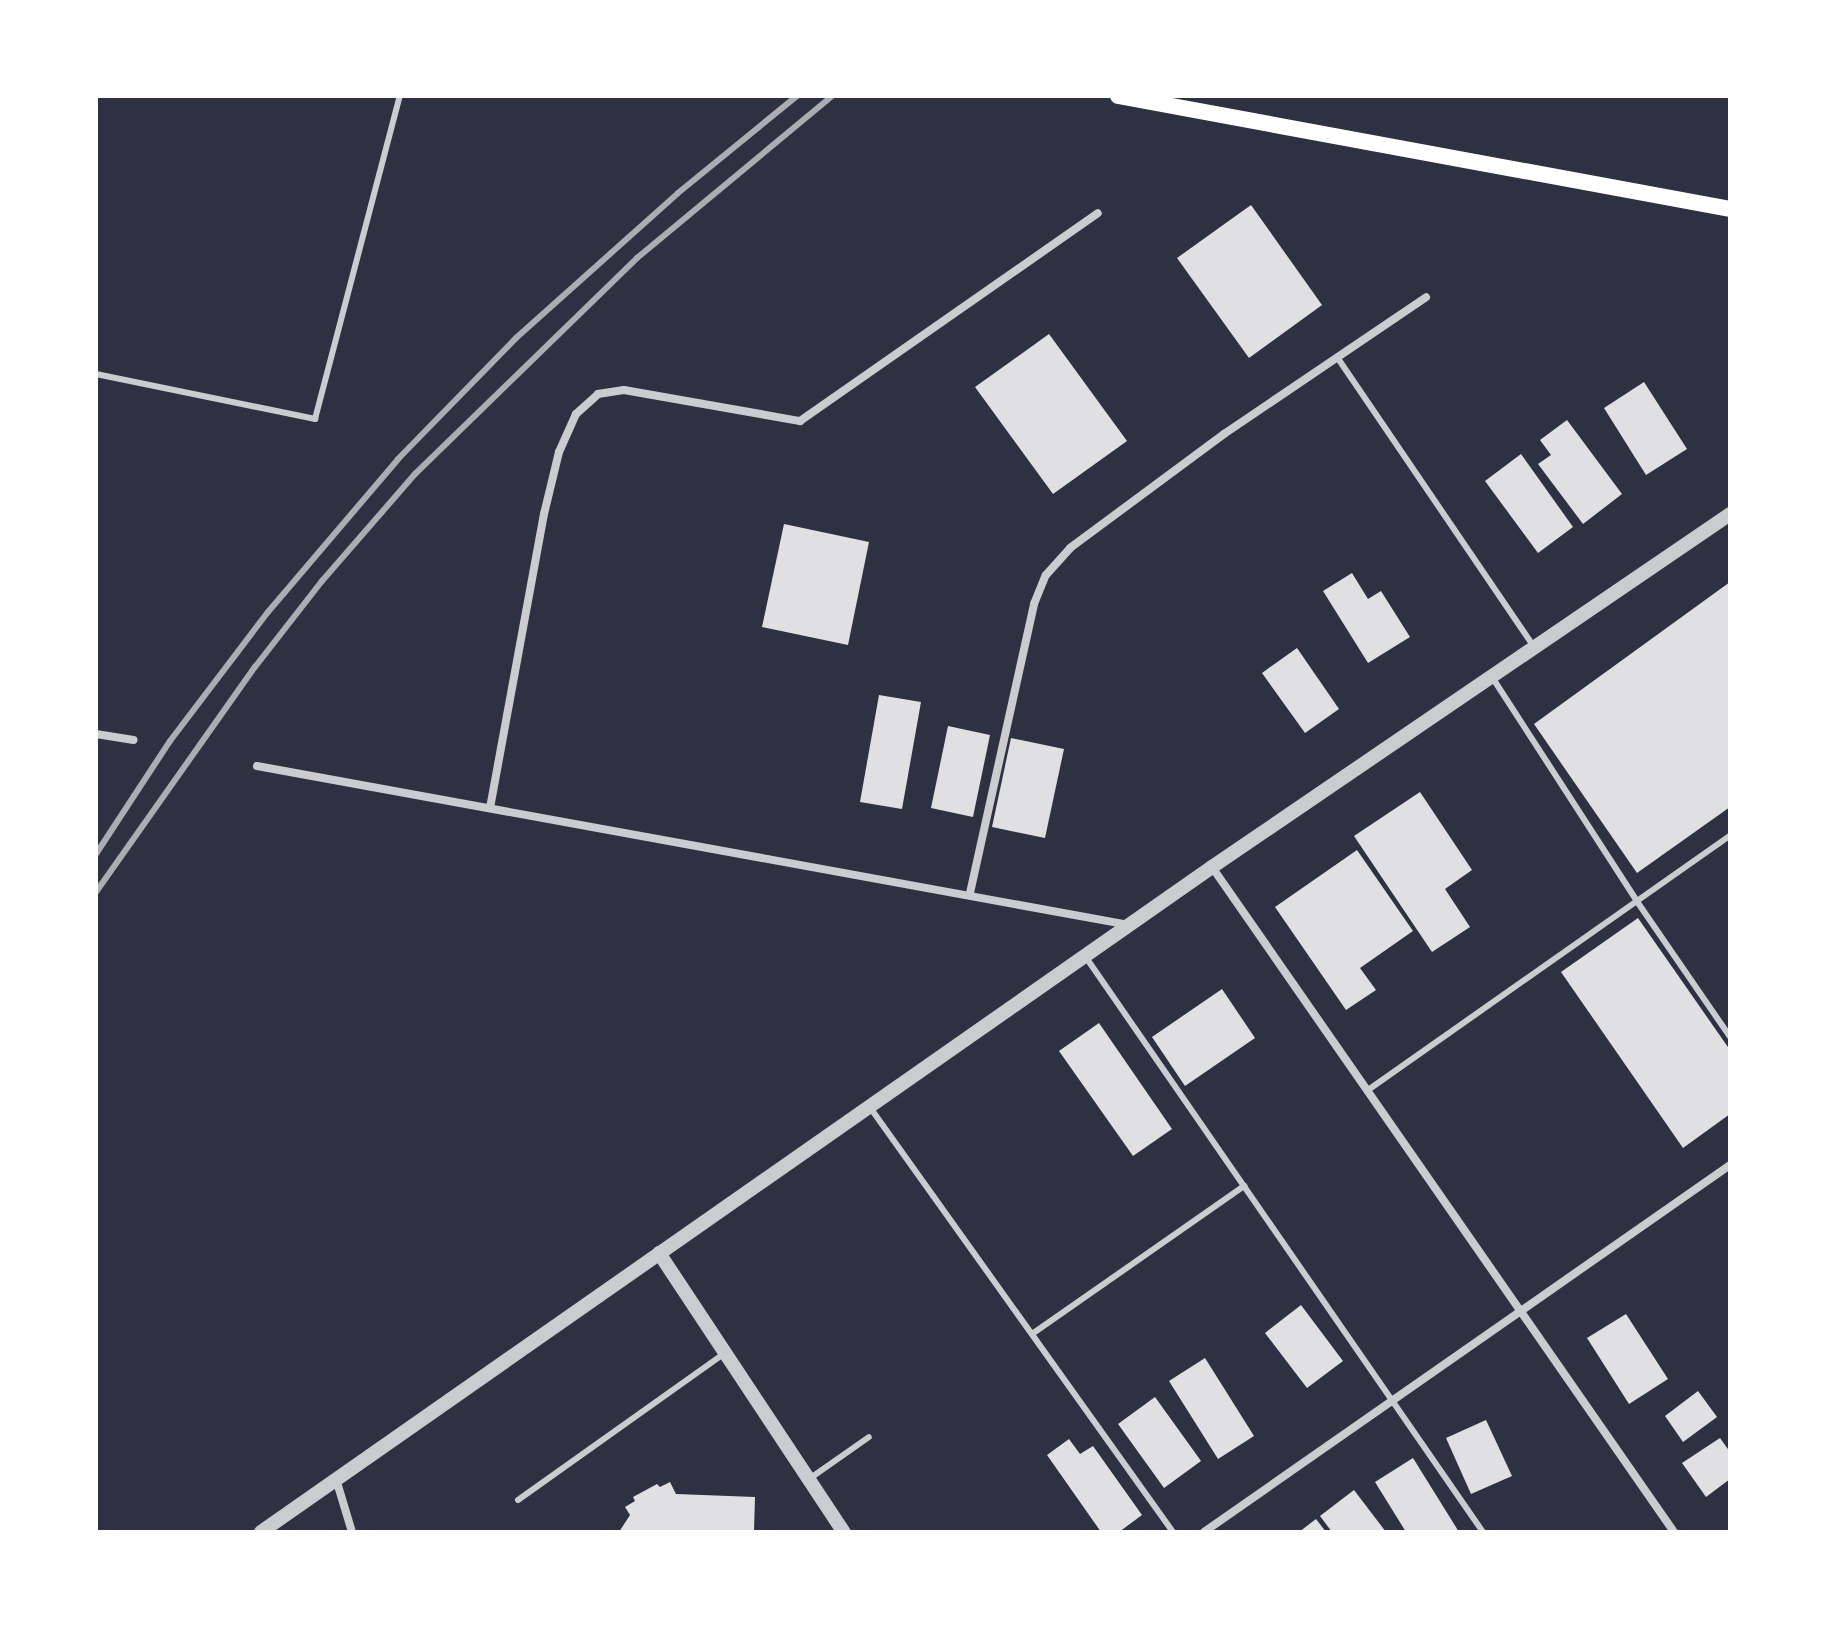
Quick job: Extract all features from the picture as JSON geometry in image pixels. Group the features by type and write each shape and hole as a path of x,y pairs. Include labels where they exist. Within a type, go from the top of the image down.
{"main road":[{"path":"1118,96 1730,209"}],"street":[{"path":"490,808 544,514 559,452 576,414 598,394 624,390 800,421 1098,213"},
{"path":"970,893 1034,604 1046,575 1070,548 1224,434 1426,297"},
{"path":"261,1532 1212,867 1730,514"},
{"path":"96,734 134,740"},
{"path":"257,766 970,893 1129,925"},
{"path":"1212,867 1674,1532"},
{"path":"1204,1532 1730,1165"},
{"path":"659,1253 844,1532"},
{"path":"336,1479 352,1532"}],"lane":[{"path":"96,374 315,419 400,96"},
{"path":"1337,357 1535,648"},
{"path":"1492,677 1636,900 1730,1037"},
{"path":"1368,1090 1730,836"},
{"path":"1085,956 1483,1532"},
{"path":"869,1106 1173,1532"},
{"path":"1032,1334 1244,1186"},
{"path":"518,1500 725,1353"},
{"path":"809,1479 869,1437"}],"building":[{"path":"1251,205 1322,305 1249,358 1177,258"},
{"path":"1049,334 1127,441 1053,494 975,387"},
{"path":"1644,382 1687,449 1646,475 1604,408"},
{"path":"1567,420 1622,494 1583,524 1538,464 1551,455 1540,440"},
{"path":"1521,454 1573,527 1538,553 1485,481"},
{"path":"784,524 869,542 848,645 762,627"},
{"path":"1352,573 1368,599 1381,591 1410,637 1368,663 1323,591"},
{"path":"1730,582 1730,807 1637,873 1534,724"},
{"path":"1297,648 1339,709 1305,733 1262,673"},
{"path":"879,695 921,702 902,809 860,802"},
{"path":"948,726 990,735 973,817 931,808"},
{"path":"1011,738 1064,749 1045,838 992,827"},
{"path":"1420,792 1472,870 1445,889 1470,927 1432,952 1354,836"},
{"path":"1357,850 1413,931 1360,968 1376,990 1346,1010 1275,907"},
{"path":"1638,918 1730,1050 1730,1114 1683,1148 1561,972"},
{"path":"1222,989 1255,1038 1185,1086 1152,1037"},
{"path":"1099,1023 1172,1129 1133,1156 1059,1051"},
{"path":"1301,1305 1343,1361 1307,1388 1265,1333"},
{"path":"1626,1314 1668,1379 1629,1404 1587,1338"},
{"path":"1205,1358 1254,1436 1218,1459 1169,1381"},
{"path":"1698,1391 1717,1417 1683,1442 1665,1416"},
{"path":"1155,1397 1201,1461 1164,1488 1118,1424"},
{"path":"1486,1420 1512,1476 1471,1494 1446,1438"},
{"path":"1720,1438 1730,1452 1730,1479 1706,1497 1682,1463"},
{"path":"1069,1439 1080,1454 1093,1446 1142,1515 1119,1532 1101,1532 1047,1455"},
{"path":"1413,1458 1459,1532 1406,1532 1375,1482"},
{"path":"670,1482 676,1494 755,1497 754,1532 619,1532 630,1515 625,1507 635,1501 633,1497 657,1484 660,1487"},
{"path":"1354,1490 1386,1532 1332,1532 1320,1516"},
{"path":"1316,1519 1326,1532 1299,1532"}],"railway":[{"path":"96,854 170,741 268,612 398,459 516,338 678,193 797,96"},
{"path":"96,892 255,667 322,581 415,474 637,258 832,96"}]}
